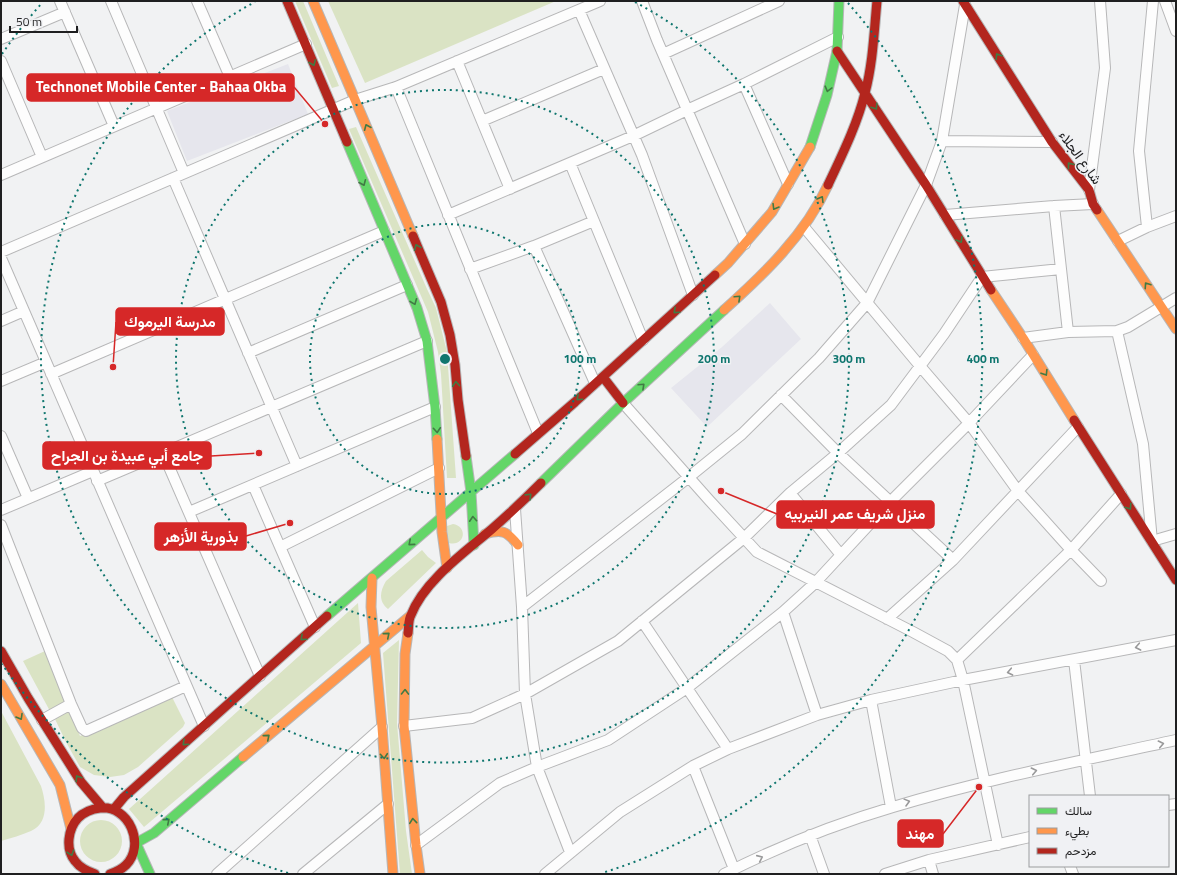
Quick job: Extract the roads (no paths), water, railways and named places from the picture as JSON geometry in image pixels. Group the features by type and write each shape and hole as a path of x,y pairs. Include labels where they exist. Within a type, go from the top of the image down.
{"main road":[{"path":"287,1 417,308 427,341 435,406 442,539 447,568"},
{"path":"313,1 441,302 450,336 455,365 458,400 471,492 474,545"},
{"path":"114,809 124,797 315,627 599,380 728,263 772,212 810,147 827,95 837,51 838,1"},
{"path":"420,874 404,726 405,654 410,616 419,599 447,568 515,509 624,403 760,278 804,227 826,190 849,140 865,93 873,49 877,1"},
{"name":"شارع الجلاء","path":"964,3 1052,142 1089,190 1093,204 1176,329"},
{"path":"837,51 946,215 982,277 1023,338 1120,494 1176,580"},
{"path":"599,380 624,403"},
{"path":"484,535 496,531 506,532 510,534 518,545"},
{"path":"372,578 371,607 393,874"},
{"path":"110,874 120,870 128,863 133,854 136,843 154,833 410,616"},
{"path":"1,651 81,782 103,808"},
{"path":"1,684 60,785 70,829"},
{"path":"95,874 89,873 80,867 73,859 69,850 68,839 70,829 83,813 93,809 103,808 114,809 124,816 130,823 136,843 150,874"}],"street":[{"path":"60,1 114,126"},
{"path":"111,1 184,173"},
{"path":"197,1 230,77"},
{"path":"1,252 355,100 396,87 600,1"},
{"path":"642,1 663,54 745,244"},
{"path":"663,54 779,1"},
{"path":"1089,190 1105,68 1100,1"},
{"path":"1147,227 1139,150 1153,1"},
{"path":"1165,1 1176,32"},
{"path":"522,607 742,434 819,358 867,303 926,185 942,141 964,3"},
{"path":"579,10 642,155 693,295"},
{"path":"1,39 65,12"},
{"path":"448,215 633,136 744,84 838,37"},
{"path":"1,175 306,44"},
{"path":"1,61 42,157"},
{"path":"457,62 510,189"},
{"path":"482,121 604,69"},
{"path":"744,84 788,184"},
{"path":"396,87 538,433"},
{"path":"942,141 1052,142"},
{"path":"570,163 643,340"},
{"path":"173,178 297,466"},
{"path":"946,215 1093,204"},
{"path":"1054,206 1068,332"},
{"path":"1118,241 1147,227 1176,216"},
{"path":"470,269 534,246 594,221"},
{"path":"804,227 969,423 1018,491 1101,581"},
{"path":"51,374 384,232"},
{"path":"534,246 599,380"},
{"path":"1,258 204,726"},
{"path":"404,726 472,718 525,694 618,641 744,538 790,493 838,453 891,405 944,334 982,277 1061,269"},
{"path":"248,353 407,284"},
{"path":"1023,338 1068,332 1117,331 1128,327 1176,298"},
{"path":"1,321 24,311"},
{"path":"1117,331 1143,444 1152,541 1176,534"},
{"path":"98,481 427,341"},
{"path":"416,845 500,783 608,740 687,688 783,612 815,583 890,502 969,423 1033,355"},
{"path":"1,381 46,362"},
{"path":"782,395 838,453 953,560"},
{"path":"624,403 757,552 948,651 957,660 963,680 998,845"},
{"path":"189,512 435,406"},
{"path":"887,619 953,560 1078,426"},
{"path":"1,436 28,498"},
{"path":"163,453 260,676"},
{"path":"280,547 439,468"},
{"path":"1,510 93,471"},
{"path":"253,485 315,627"},
{"path":"790,493 841,555"},
{"path":"957,660 1071,550 1120,494"},
{"path":"515,509 522,607 525,694 537,767 570,852"},
{"path":"1,525 71,704 82,728 86,731 186,686"},
{"path":"783,612 817,715"},
{"path":"642,621 728,749"},
{"path":"545,874 620,812 693,766 728,749 817,715 871,700 963,680 1176,640"},
{"path":"1074,660 1090,795"},
{"path":"871,700 891,807"},
{"path":"42,720 71,704"},
{"path":"217,874 382,727"},
{"path":"724,874 810,836 891,807 984,782 1176,740"},
{"path":"693,766 734,869"},
{"path":"303,874 388,804"},
{"path":"810,836 824,874"},
{"path":"885,874 929,860 1029,837"},
{"path":"929,860 933,874"}],"place":[{"name":"Technonet Mobile Center - Bahaa Okba","path":"325,124"},
{"name":"مدرسة اليرموك","path":"113,367"},
{"name":"جامع أبي عبيدة بن الجراح","path":"259,453"},
{"name":"منزل شريف عمر النيربيه","path":"721,491"},
{"name":"بذورية الأزهر","path":"290,523"},
{"name":"مهند","path":"979,787"}]}
